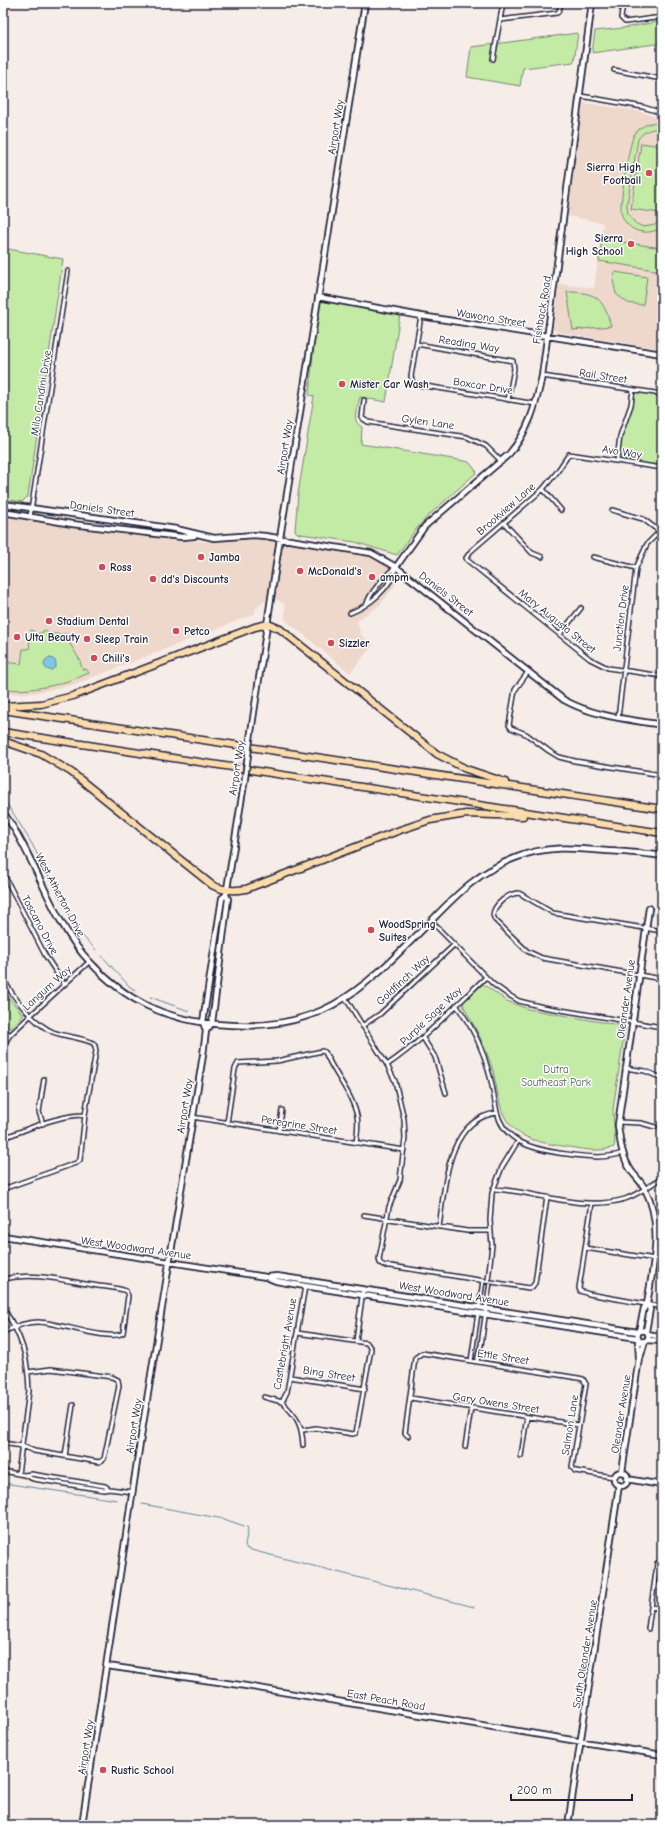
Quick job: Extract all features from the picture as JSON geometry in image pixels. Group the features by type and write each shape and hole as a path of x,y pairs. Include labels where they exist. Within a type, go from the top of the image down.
{"highway":[{"path":"3,706 41,704 73,696 255,627 268,624 280,629 437,754 461,767 484,776 558,793"},
{"path":"3,710 662,809"},
{"path":"3,732 662,833"},
{"path":"3,741 27,748 56,762 71,772 212,885 226,892 246,888 430,820 453,815 491,814 559,818"}],"street":[{"name":"Airport Way","path":"202,1022 222,898 226,892 245,778 280,538 365,3"},
{"path":"493,59 503,3"},
{"path":"500,20 557,13 561,3"},
{"name":"Fishback Road","path":"350,613 367,604 367,600 396,567 425,526 502,462 522,438 530,423 542,376 581,96 592,3"},
{"path":"623,3 621,18 625,22 662,17"},
{"path":"614,70 662,79"},
{"path":"581,96 643,107 662,112"},
{"name":"Milo Candini Drive","path":"30,517 68,271"},
{"name":"Wawona Street","path":"318,297 421,316 662,354"},
{"path":"417,344 421,316"},
{"name":"Reading Way","path":"417,344 510,360 514,364 514,367 508,400"},
{"name":"Boxcar Drive","path":"417,344 412,381 416,385 536,404"},
{"name":"Rail Street","path":"542,376 662,394"},
{"path":"616,460 620,436 631,405 633,390"},
{"name":"Gylen Lane","path":"364,400 362,418 368,422 466,437 486,446 502,462"},
{"name":"Brookview Lane","path":"492,580 466,558 471,551 544,489 569,454 580,454"},
{"name":"Avo Way","path":"580,454 662,468"},
{"path":"544,489 561,510"},
{"name":"Daniels Street","path":"3,504 176,529 214,538 254,535 371,553 396,567 564,700 598,715 662,725"},
{"path":"612,510 643,519 660,530"},
{"name":"Daniels Street","path":"3,512 30,517 182,537 198,535"},
{"path":"504,523 532,553 542,557"},
{"name":"Junction Drive","path":"618,718 636,568 644,548 660,530"},
{"path":"593,558 636,568"},
{"name":"Mary Augusta Street","path":"492,580 560,634 585,656 600,666 662,676"},
{"path":"560,634 581,608"},
{"path":"528,672 515,690 509,725 511,728 526,734 559,757 662,775"},
{"name":"West Atherton Drive","path":"3,812 16,831 61,920 89,962 113,984 144,1005 177,1018 202,1022 251,1026 289,1022 311,1016 346,999 358,990 431,921 464,887 483,874 514,858 529,852 585,848 662,856"},
{"name":"Toscano Drive","path":"3,873 45,955 64,984"},
{"name":"Airport Way","path":"82,1825 192,1116 206,1031 212,1023 228,899 226,892"},
{"path":"662,931 552,913 519,894 510,896 496,905 493,915 495,920 527,951 542,958 662,979"},
{"name":"Oleander Avenue","path":"639,1358 646,1340 650,1309 648,1304 656,1230 654,1216 645,1188 629,1167 623,1153 618,1122 649,908"},
{"path":"431,921 486,977 507,994 526,1004 662,1027"},
{"name":"Goldfinch Way","path":"362,1026 380,1014 454,944"},
{"name":"Langum Way","path":"3,1046 10,1035 89,962"},
{"name":"Purple Sage Way","path":"387,1065 409,1050 423,1038 486,977"},
{"path":"3,978 8,987 43,1027 66,1036 88,1041 96,1046 85,1115 80,1160 76,1163 3,1189"},
{"path":"346,999 387,1065 399,1091 405,1129 404,1150 399,1184 390,1203 378,1262 382,1265 529,1288 534,1285 547,1197"},
{"path":"456,1005 465,1017 473,1032 489,1071 497,1113 507,1131 518,1141 540,1150 590,1158 604,1158 623,1153"},
{"path":"202,1022 206,1031"},
{"path":"3,1029 10,1035"},
{"path":"423,1038 435,1057 446,1093"},
{"path":"227,1122 235,1068 238,1063 277,1061 322,1051 325,1052 330,1066 355,1108 358,1124 356,1143"},
{"path":"625,1068 645,1071 662,1078"},
{"path":"43,1124 40,1112 44,1079"},
{"path":"279,1131 282,1110"},
{"path":"439,1227 450,1158 456,1144 473,1124 486,1116 497,1113"},
{"path":"3,1138 73,1115 85,1115"},
{"name":"Peregrine Street","path":"192,1116 404,1150"},
{"path":"618,1122 641,1123 655,1127"},
{"path":"477,1361 479,1348 481,1345 489,1282 492,1245 490,1231 490,1202 493,1189 502,1167 518,1141"},
{"path":"493,1189 592,1203 625,1199 662,1178"},
{"path":"592,1203 579,1288 580,1291 589,1294 662,1307"},
{"path":"364,1215 467,1231 490,1231"},
{"name":"West Woodward Avenue","path":"3,1236 266,1277 276,1281 304,1286 363,1292"},
{"path":"585,1248 662,1260"},
{"path":"3,1279 13,1276 38,1275 119,1289 126,1291 128,1296 123,1333 119,1335 101,1334 40,1322 27,1323 3,1332"},
{"name":"West Woodward Avenue","path":"266,1277 277,1276 363,1292 638,1335"},
{"path":"471,1360 483,1281"},
{"name":"Castlebright Avenue","path":"303,1445 303,1430 295,1414 282,1402 287,1392 290,1377 304,1286"},
{"path":"356,1341 363,1292"},
{"name":"Oleander Avenue","path":"622,1472 639,1358 638,1335 644,1308 648,1304"},
{"path":"3,1308 16,1327 22,1342 28,1372 29,1391 18,1474"},
{"path":"638,1335 647,1332 662,1337"},
{"path":"297,1333 367,1343 371,1349 356,1433 353,1434 316,1428 303,1430"},
{"path":"638,1335 646,1340 662,1342"},
{"path":"472,1346 479,1348"},
{"name":"Ettle Street","path":"410,1398 415,1358 422,1353 578,1378 585,1382"},
{"path":"3,1443 22,1446 34,1451 99,1462 104,1459 119,1386 118,1380 112,1377 51,1369 28,1372"},
{"name":"Bing Street","path":"290,1377 364,1389"},
{"name":"Salmon Lane","path":"585,1382 572,1467 575,1471 614,1477"},
{"path":"264,1397 282,1402"},
{"path":"408,1436 405,1433 410,1398"},
{"name":"Gary Owens Street","path":"410,1398 579,1425"},
{"path":"65,1456 73,1404"},
{"path":"465,1447 471,1408"},
{"path":"521,1456 527,1417"},
{"path":"3,1471 24,1475 33,1479 104,1490 109,1489 133,1492"},
{"path":"622,1472 626,1474 627,1479 624,1484 620,1485 615,1482 614,1477 616,1474 622,1472"},
{"path":"627,1479 662,1485"},
{"name":"South Oleander Avenue","path":"568,1825 620,1485"},
{"path":"648,1629 656,1567 661,1561"},
{"path":"651,1607 662,1609"},
{"name":"East Peach Road","path":"107,1666 240,1685 662,1755"}],"shaded area":[{"name":"Sierra High School","path":"585,103 638,111 662,119 662,349 557,332 553,329 559,284 594,288 603,223 568,216 582,106"},
{"path":"3,514 207,542 254,538 276,541 270,597 255,609 255,614 73,685 34,693 3,694"},
{"path":"281,541 366,556 383,563 403,575 380,605 357,621 361,635 374,644 350,673 285,620 285,604 273,598"}],"green space":[{"path":"662,21 662,43 592,53 595,31"},
{"path":"578,33 574,62 523,68 520,86 467,77 471,47"},
{"path":"651,123 662,124 662,130 648,130 638,139 627,205 628,214 635,223 643,227 655,225 662,218 662,227 650,232 643,232 631,228 623,218 621,205 625,173 632,140 639,129"},
{"name":"Sierra High Football","path":"641,143 662,146 662,199 660,213 631,209"},
{"path":"602,239 662,248 661,271 599,261"},
{"path":"3,248 63,259 28,496 22,502 3,499"},
{"path":"615,272 647,277 643,305 628,303 616,294 613,280"},
{"path":"567,292 585,293 597,298 605,309 611,326 573,330"},
{"path":"321,300 400,314 386,402 360,397 356,421 362,427 361,444 469,462 477,472 430,514 416,529 397,555 355,542 301,534 297,533 295,530 298,494 314,396 309,395 315,332"},
{"path":"633,390 662,394 662,468 617,460 620,436"},
{"path":"31,630 38,634 44,630 50,634 67,634 69,642 81,662 80,663 83,670 86,669 89,673 47,687 14,690 3,689 3,662 21,664 23,649 29,649"},
{"name":"Dutra Southeast Park","path":"483,984 507,1001 528,1009 624,1026 625,1029 613,1109 615,1135 614,1147 601,1150 589,1150 542,1142 524,1136 509,1124 500,1104 493,1071 487,1054 463,1005 464,1001"},
{"path":"3,990 23,1015 10,1029 3,1023"}],"water":[{"path":"50,658 54,660 56,664 54,668 50,670 46,668 44,664 46,660"}],"waterway":[{"path":"3,799 32,844 76,929 96,950"},
{"path":"102,956 130,987 137,991"},
{"path":"150,997 189,1011"},
{"path":"3,1483 117,1500"},
{"path":"142,1504 224,1519 247,1527 248,1529 245,1545 247,1549 474,1607"}],"place":[{"name":"Sierra High Football","path":"649,173"},
{"name":"Sierra High School","path":"631,244"},
{"name":"Mister Car Wash","path":"342,384"},
{"name":"Jamba","path":"201,557"},
{"name":"Ross","path":"102,567"},
{"name":"McDonald's","path":"300,571"},
{"name":"ampm","path":"372,577"},
{"name":"dd's Discounts","path":"153,579"},
{"name":"Stadium Dental","path":"49,621"},
{"name":"Petco","path":"176,631"},
{"name":"Ulta Beauty","path":"17,637"},
{"name":"Sleep Train","path":"87,639"},
{"name":"Sizzler","path":"331,643"},
{"name":"Chili's","path":"94,658"},
{"name":"WoodSpring Suites","path":"371,930"},
{"name":"Rustic School","path":"103,1770"}]}
